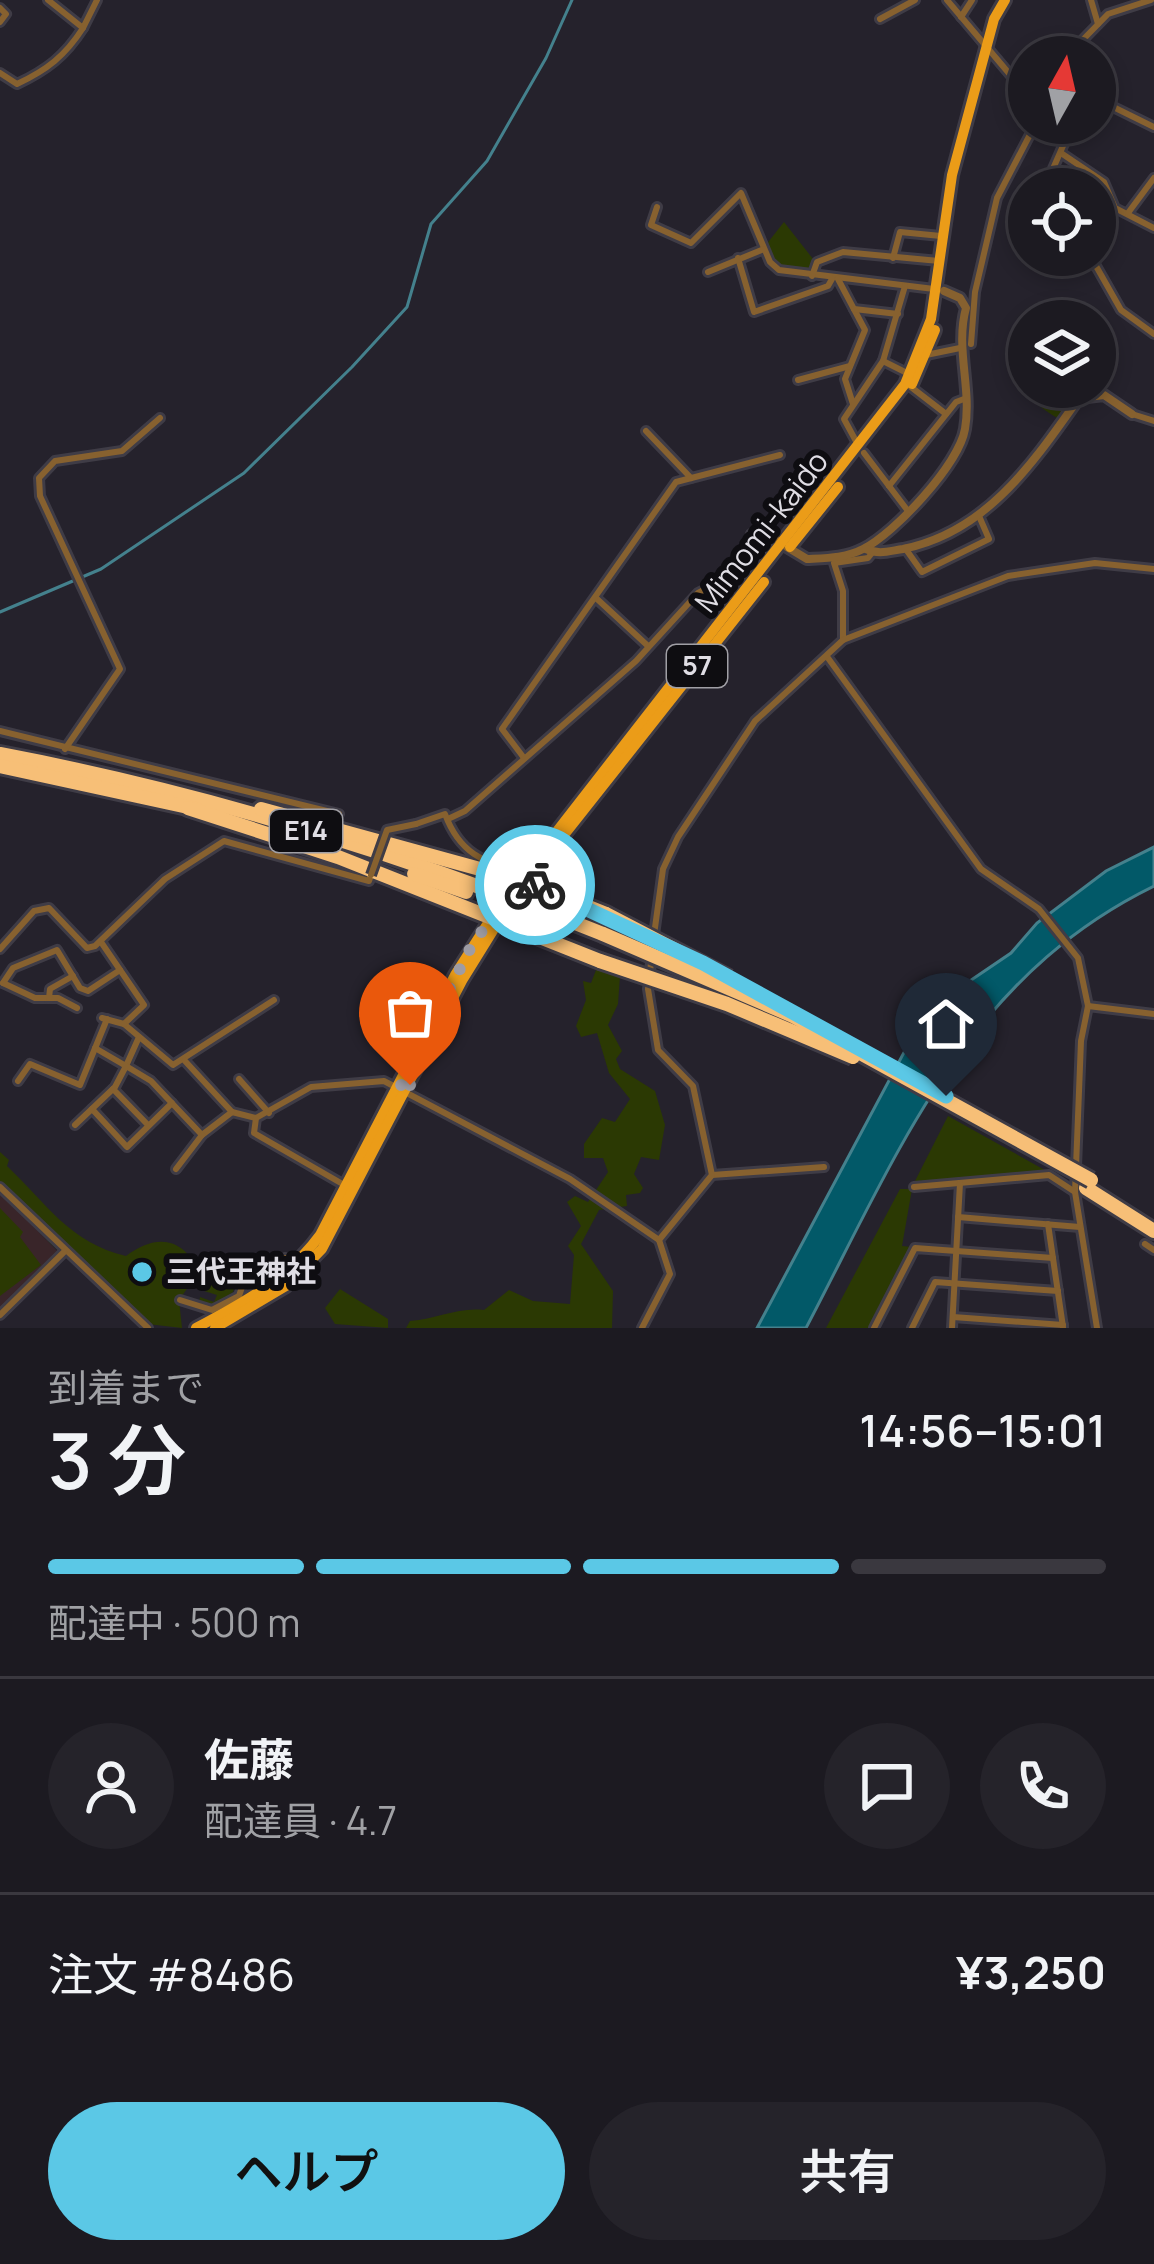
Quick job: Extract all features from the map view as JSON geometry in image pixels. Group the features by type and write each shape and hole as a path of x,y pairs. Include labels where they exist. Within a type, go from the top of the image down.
{"highway":[{"name":"E14","path":"0,754 173,798 602,939 855,1053 1084,1186 1154,1220"},
{"name":"E14","path":"0,766 173,798"},
{"path":"173,798 326,824 606,914 855,1053"},
{"path":"173,798 855,1053"},
{"name":"E14","path":"1084,1186 1149,1238"}],"main road":[{"name":"Mimomi-kaido","path":"910,380 940,291 942,236 968,113 1005,0"},
{"name":"Mimomi-kaido","path":"215,1328 261,1304 301,1266 345,1208 424,1037 520,883 862,450 926,355 968,113"},
{"name":"Mimomi-kaido","path":"196,1328 301,1266 497,917"}],"street":[{"path":"49,0 83,28"},
{"path":"0,73 17,84 65,56 97,0"},
{"path":"880,20 915,0"},
{"path":"946,0 1008,74"},
{"path":"960,18 972,0"},
{"path":"1091,0 1098,24"},
{"path":"1086,36 1118,8 1151,0"},
{"path":"0,8 5,14 0,22"},
{"path":"1116,108 1154,127"},
{"path":"971,344 975,292 997,198 1025,144"},
{"path":"1054,168 1064,144"},
{"path":"1061,153 1104,182 1111,204 1154,228"},
{"path":"1128,213 1154,178"},
{"path":"657,207 651,225 691,243 742,193 764,249 779,270 940,291 965,305 960,348 964,431 956,452 908,511 868,550 868,558 834,563 843,591 843,640"},
{"path":"893,258 900,232 942,236"},
{"path":"708,272 764,249"},
{"path":"812,276 817,262 829,255 940,261"},
{"path":"738,258 754,312 828,286 835,279"},
{"path":"1102,276 1121,310 1154,334"},
{"path":"835,279 866,334 844,384 853,404"},
{"path":"904,286 883,361 853,404 845,428 908,511"},
{"path":"854,309 899,314"},
{"path":"926,355 960,348"},
{"path":"883,361 946,414"},
{"path":"799,380 850,366"},
{"path":"448,819 465,811 648,646 698,592 747,567 751,533 765,530 807,560 905,548 979,516 1016,481 1079,398 1104,395 1132,414 1154,421"},
{"path":"889,486 946,414 964,400"},
{"path":"64,749 120,669 40,496 44,469 55,461 122,451 160,418"},
{"path":"646,431 691,478"},
{"path":"524,758 502,729 676,482 780,455"},
{"path":"905,548 922,572 989,538 979,516"},
{"path":"712,1175 693,1086 664,1058 648,989 663,868 678,836 755,722 843,640 1008,577 1095,563 1154,569"},
{"path":"596,598 648,646"},
{"path":"828,658 981,869 1043,913 1083,973 1088,1006 1081,1041 1081,1227 1097,1328"},
{"path":"0,731 340,814"},
{"path":"0,949 40,908 57,912 87,948 101,942 174,871 224,841 369,881 387,830 441,814 448,819 450,834 476,857 520,883"},
{"path":"101,942 144,1005 124,1024"},
{"path":"77,1008 35,998 2,982 13,968 57,950 88,991 121,969"},
{"path":"50,998 50,989 74,976"},
{"path":"377,998 424,1037"},
{"path":"17,1081 30,1064 78,1086 104,1019 124,1024 172,1064 185,1061 274,1000"},
{"path":"1088,1006 1154,1014"},
{"path":"75,1125 113,1089 139,1036"},
{"path":"94,1048 152,1081 202,1135"},
{"path":"185,1061 232,1112 256,1118 311,1087 366,1080 402,1091 570,1179 659,1240 670,1274 642,1328"},
{"path":"239,1079 269,1113"},
{"path":"113,1089 149,1126"},
{"path":"92,1109 127,1147 172,1103"},
{"path":"176,1169 202,1135 232,1112"},
{"path":"256,1118 254,1133 346,1186"},
{"path":"659,1240 712,1175 824,1167"},
{"path":"914,1187 1049,1175 1084,1186"},
{"path":"952,1328 960,1183"},
{"path":"0,1187 148,1328"},
{"path":"957,1217 1081,1227"},
{"path":"953,1317 1063,1326 1048,1224"},
{"path":"1149,1238 1154,1250"},
{"path":"874,1328 915,1248 1053,1258"},
{"path":"0,1316 64,1252"},
{"path":"180,1300 212,1310 238,1295 245,1278 272,1270 284,1258 301,1266"},
{"path":"912,1328 935,1282 1058,1291"}],"shaded area":[{"path":"0,1192 59,1253 0,1313"}],"green space":[{"path":"784,222 813,259 807,271 779,267 765,246"},
{"path":"1042,408 1067,408 1061,420"},
{"path":"598,965 620,976 618,1004 608,1025 622,1051 616,1059 620,1069 655,1091 665,1125 659,1160 641,1157 634,1174 643,1188 640,1193 626,1195 627,1206 599,1210 581,1244 613,1291 612,1328 406,1328 410,1321 484,1310 509,1290 533,1301 570,1304 574,1255 568,1246 581,1226 567,1202 575,1196 588,1202 608,1172 603,1158 584,1158 584,1144 602,1118 615,1122 630,1099 609,1073 597,1033 581,1037 576,1026 586,1000 583,981 591,983"},
{"path":"948,1116 1050,1173 914,1183"},
{"path":"0,1152 9,1160 7,1166 47,1208 89,1242 126,1256 152,1243 173,1244 190,1257 202,1280 209,1272 237,1277 233,1292 212,1306 199,1303 200,1297 214,1302 217,1295 198,1289 194,1279 179,1300 182,1328 139,1323 50,1243 0,1186"},
{"path":"900,1189 912,1189 902,1246 912,1247 870,1328 826,1328"},
{"path":"0,1208 23,1232 20,1237 41,1265 0,1296"},
{"path":"340,1289 388,1319 388,1328 335,1324 325,1308"}],"water":[{"path":"1154,847 1154,886 1089,924 1033,969 944,1075 873,1197 806,1328 757,1328 909,1043 949,995 1011,953 1037,923 1106,871"}],"waterway":[{"path":"0,612 101,569 244,473 352,367 407,307 431,224 487,161 546,58 572,0"}],"way so far":[{"path":"410,1085 406,1093 399,1089 471,947 518,880 535,885"}],"place":[{"name":"三代王神社","path":"142,1272"}],"route":[{"path":"535,885 703,963 946,1096"}]}
